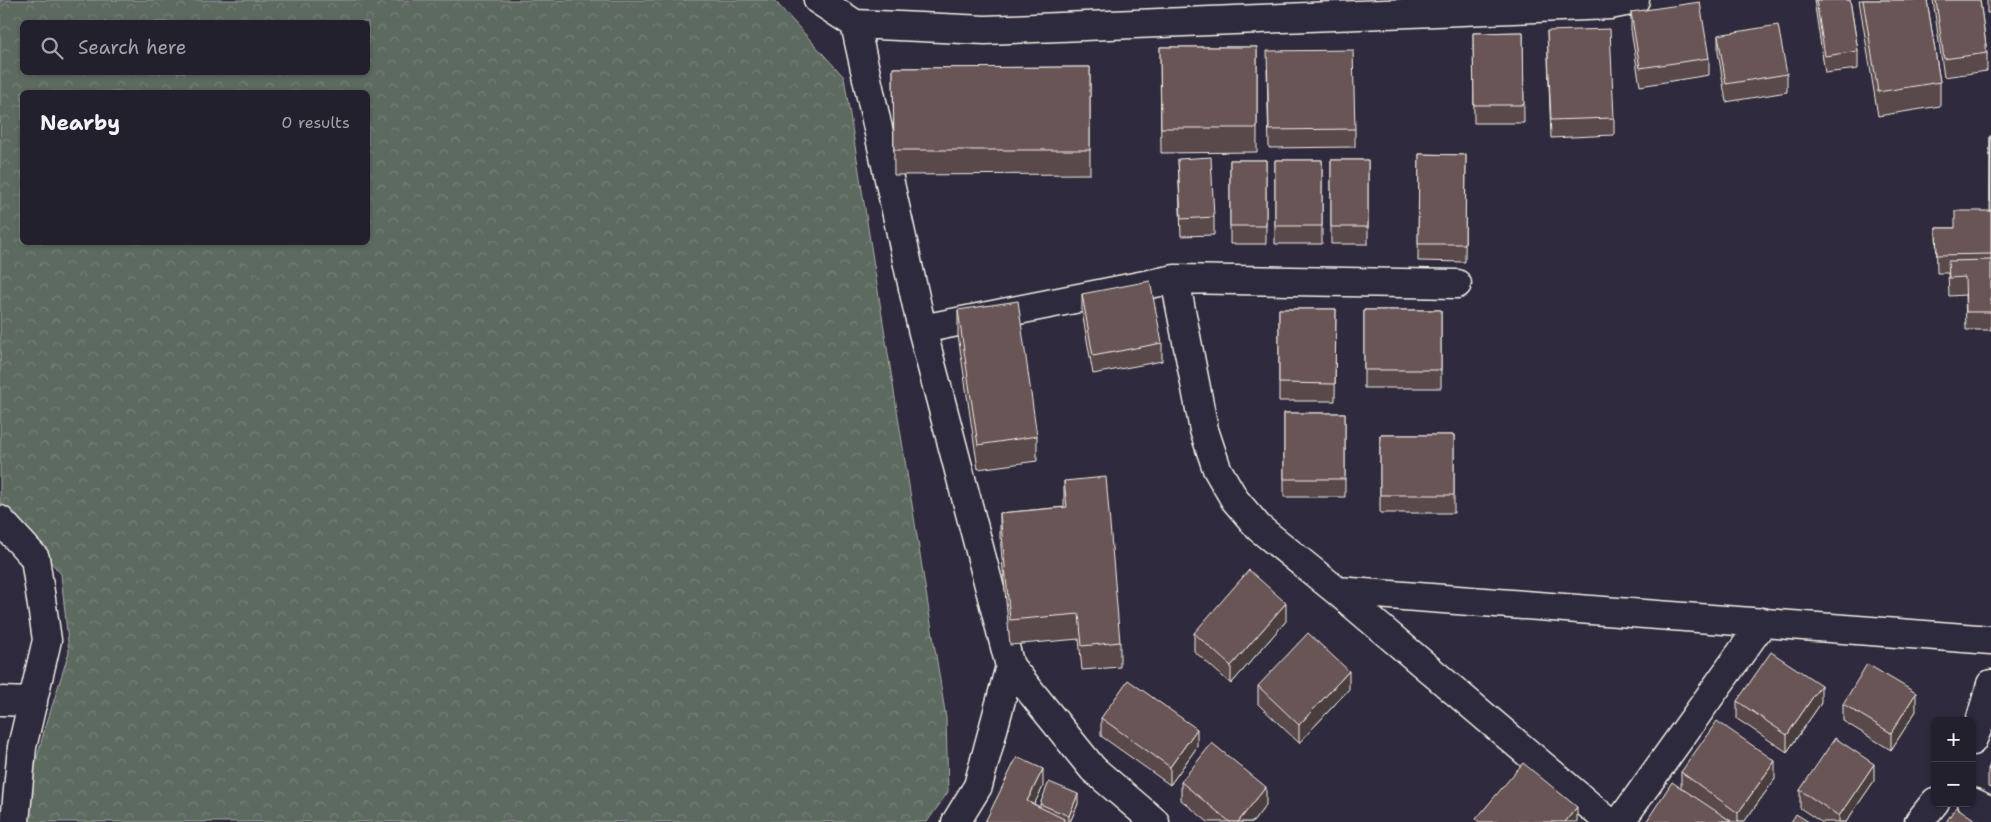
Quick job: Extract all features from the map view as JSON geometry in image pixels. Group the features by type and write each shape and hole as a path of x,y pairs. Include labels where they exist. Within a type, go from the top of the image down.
{"street":[{"path":"818,0 855,24 985,30 1610,5 1635,0"},
{"path":"855,24 922,329 1010,666 1093,768 1146,819"},
{"path":"922,329 1175,280 1457,284"},
{"path":"1175,280 1204,430 1217,470 1235,500 1259,528 1337,591 1609,822"},
{"path":"0,520 35,558 48,640 22,747 15,822"},
{"path":"1337,591 1991,640"},
{"path":"1620,822 1763,622"},
{"path":"956,822 978,786 1010,666"},
{"path":"1976,733 1991,684"},
{"path":"0,701 33,702"},
{"path":"1976,804 1991,811"},
{"path":"1919,822 1931,807"}],"green space":[{"path":"0,0 774,0 844,77 946,718 948,792 927,822 21,822 43,735 69,652 61,574 0,502"}],"building":[{"path":"1816,0 1850,0 1858,51 1825,56"},
{"path":"1863,0 1927,0 1940,82 1878,92"},
{"path":"1936,0 1980,0 1987,53 1944,59"},
{"path":"1700,2 1709,58 1640,68 1631,12"},
{"path":"1778,25 1787,74 1726,84 1718,35"},
{"path":"1610,29 1614,118 1551,120 1547,31"},
{"path":"1523,32 1524,105 1474,105 1473,33"},
{"path":"1160,47 1257,47 1257,128 1161,128"},
{"path":"1353,50 1355,129 1269,130 1267,51"},
{"path":"1090,67 1090,150 894,150 893,68"},
{"path":"1990,136 1991,136 1990,202"},
{"path":"1419,154 1466,155 1465,244 1418,244"},
{"path":"1211,157 1214,217 1181,219 1178,159"},
{"path":"1230,160 1266,160 1266,226 1230,226"},
{"path":"1275,160 1322,160 1322,226 1275,226"},
{"path":"1331,160 1368,160 1368,227 1331,227"},
{"path":"1955,211 1991,211 1991,254 1937,255 1936,228 1955,228"},
{"path":"1991,260 1991,312 1966,312 1965,277 1949,278 1948,261"},
{"path":"1150,281 1162,343 1093,356 1082,294"},
{"path":"1018,301 1037,436 978,445 958,310"},
{"path":"1279,309 1336,309 1335,384 1279,383"},
{"path":"1364,310 1441,310 1441,370 1364,370"},
{"path":"1284,413 1345,413 1345,479 1284,479"},
{"path":"1380,435 1454,435 1454,495 1380,495"},
{"path":"1106,477 1120,642 1082,646 1079,614 1010,620 1000,513 1067,507 1064,481"},
{"path":"1249,570 1286,603 1231,666 1194,633"},
{"path":"1308,633 1349,671 1299,725 1258,686"},
{"path":"1771,652 1821,685 1787,735 1737,701"},
{"path":"1867,664 1916,693 1891,733 1843,704"},
{"path":"1128,680 1197,729 1170,767 1101,718"},
{"path":"1717,721 1775,761 1738,813 1681,772"},
{"path":"1835,738 1874,764 1839,816 1800,790"},
{"path":"1212,743 1266,787 1238,822 1230,822 1181,782"},
{"path":"1017,757 1043,769 1027,801 1064,819 1063,822 985,822"},
{"path":"1523,763 1577,807 1565,822 1479,822 1476,819"},
{"path":"1049,782 1078,794 1069,816 1040,804"},
{"path":"1672,782 1731,821 1646,822"},
{"path":"1956,807 1978,822 1946,822"},
{"path":"1796,814 1809,822 1791,822"}]}
